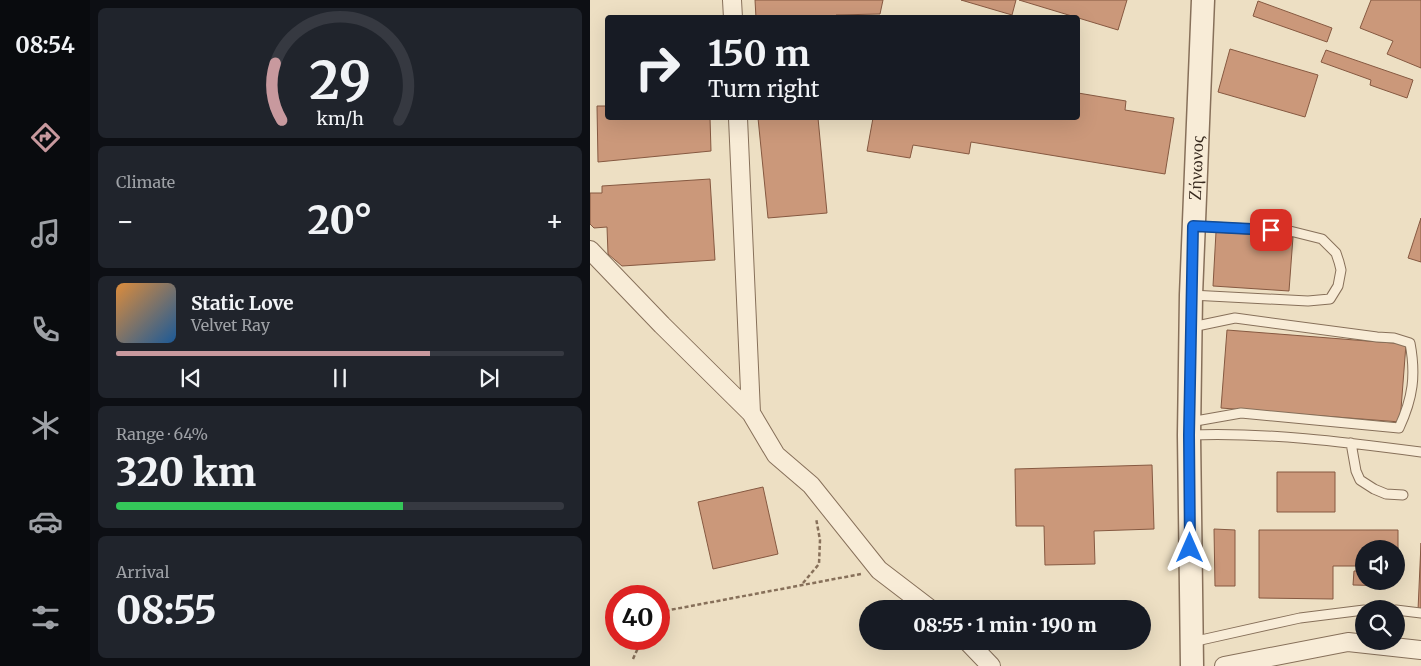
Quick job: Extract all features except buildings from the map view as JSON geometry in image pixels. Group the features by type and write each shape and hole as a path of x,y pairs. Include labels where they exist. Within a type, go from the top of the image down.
{"street":[{"path":"732,0 733,15"},
{"name":"Ζήνωνος","path":"1192,666 1189,428 1191,295 1203,0"},
{"path":"738,120 751,414"},
{"path":"590,250 668,332 751,414 776,454 811,485 879,570 918,600"},
{"path":"1224,666 1348,642 1421,650"},
{"path":"976,650 991,666"}],"lane":[{"path":"1191,295 1308,301 1330,299 1338,286 1341,270 1336,253 1322,239 1290,231 1193,226"},
{"path":"1189,428 1241,413 1399,428 1409,403 1414,374 1410,343 1394,338 1235,318 1191,328"},
{"path":"1189,428 1352,443 1421,452"},
{"path":"1352,443 1356,471 1360,480 1386,494 1402,495"},
{"path":"1191,643 1300,618 1355,611"},
{"path":"1405,611 1421,613"}],"path":[{"path":"802,584 819,564 820,540 816,513"},
{"path":"670,610 879,570"},
{"path":"633,659 637,650"}],"route":[{"path":"1190,548 1189,435 1193,226 1271,230"}]}
